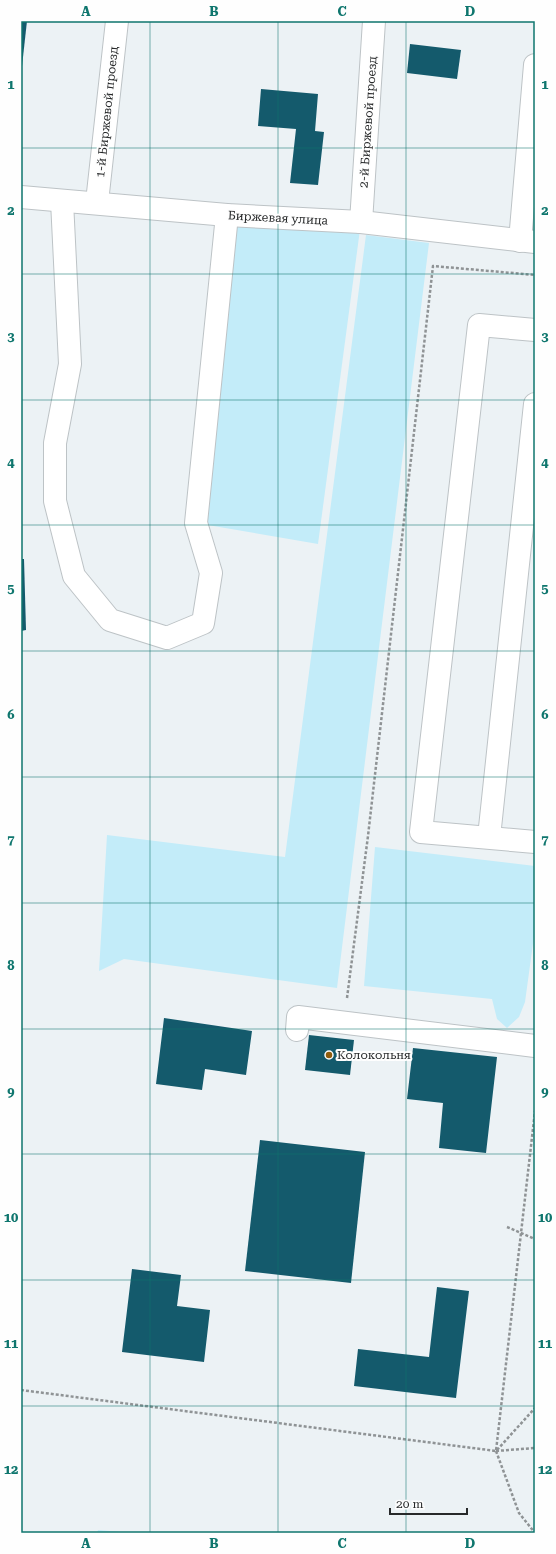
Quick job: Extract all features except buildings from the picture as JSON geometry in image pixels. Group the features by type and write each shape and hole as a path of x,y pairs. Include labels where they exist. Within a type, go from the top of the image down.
{"street":[{"name":"1-й Биржевой проезд","path":"97,202 116,21"},
{"name":"2-й Биржевой проезд","path":"361,222 374,21"},
{"path":"527,242 535,65"},
{"name":"Биржевая улица","path":"21,197 62,201 97,202 227,215 361,222 527,242"},
{"path":"62,201 70,364 55,443 55,501 74,576 110,620 167,638 202,623 211,573 196,522 227,215"},
{"path":"535,330 479,325 421,832 535,842"},
{"path":"489,837 535,404"},
{"path":"297,1030 298,1017 535,1046"}],"path":[{"path":"343,1022 368,836 433,266 535,275"},
{"path":"535,1111 496,1451 519,1513 535,1533"},
{"path":"506,1227 535,1239"},
{"path":"21,1390 496,1451 535,1448"},
{"path":"496,1451 535,1408"}],"shaded area":[{"path":"227,215 361,222 318,544 196,523"},
{"path":"366,235 429,243 337,988 124,959 99,971 107,835 285,857"},
{"path":"375,847 535,866 535,929 525,1002 519,1017 507,1028 497,1019 492,999 364,986"},
{"path":"98,1530 133,1533 97,1533"}],"place":[{"name":"Колокольня","path":"329,1055"}]}
